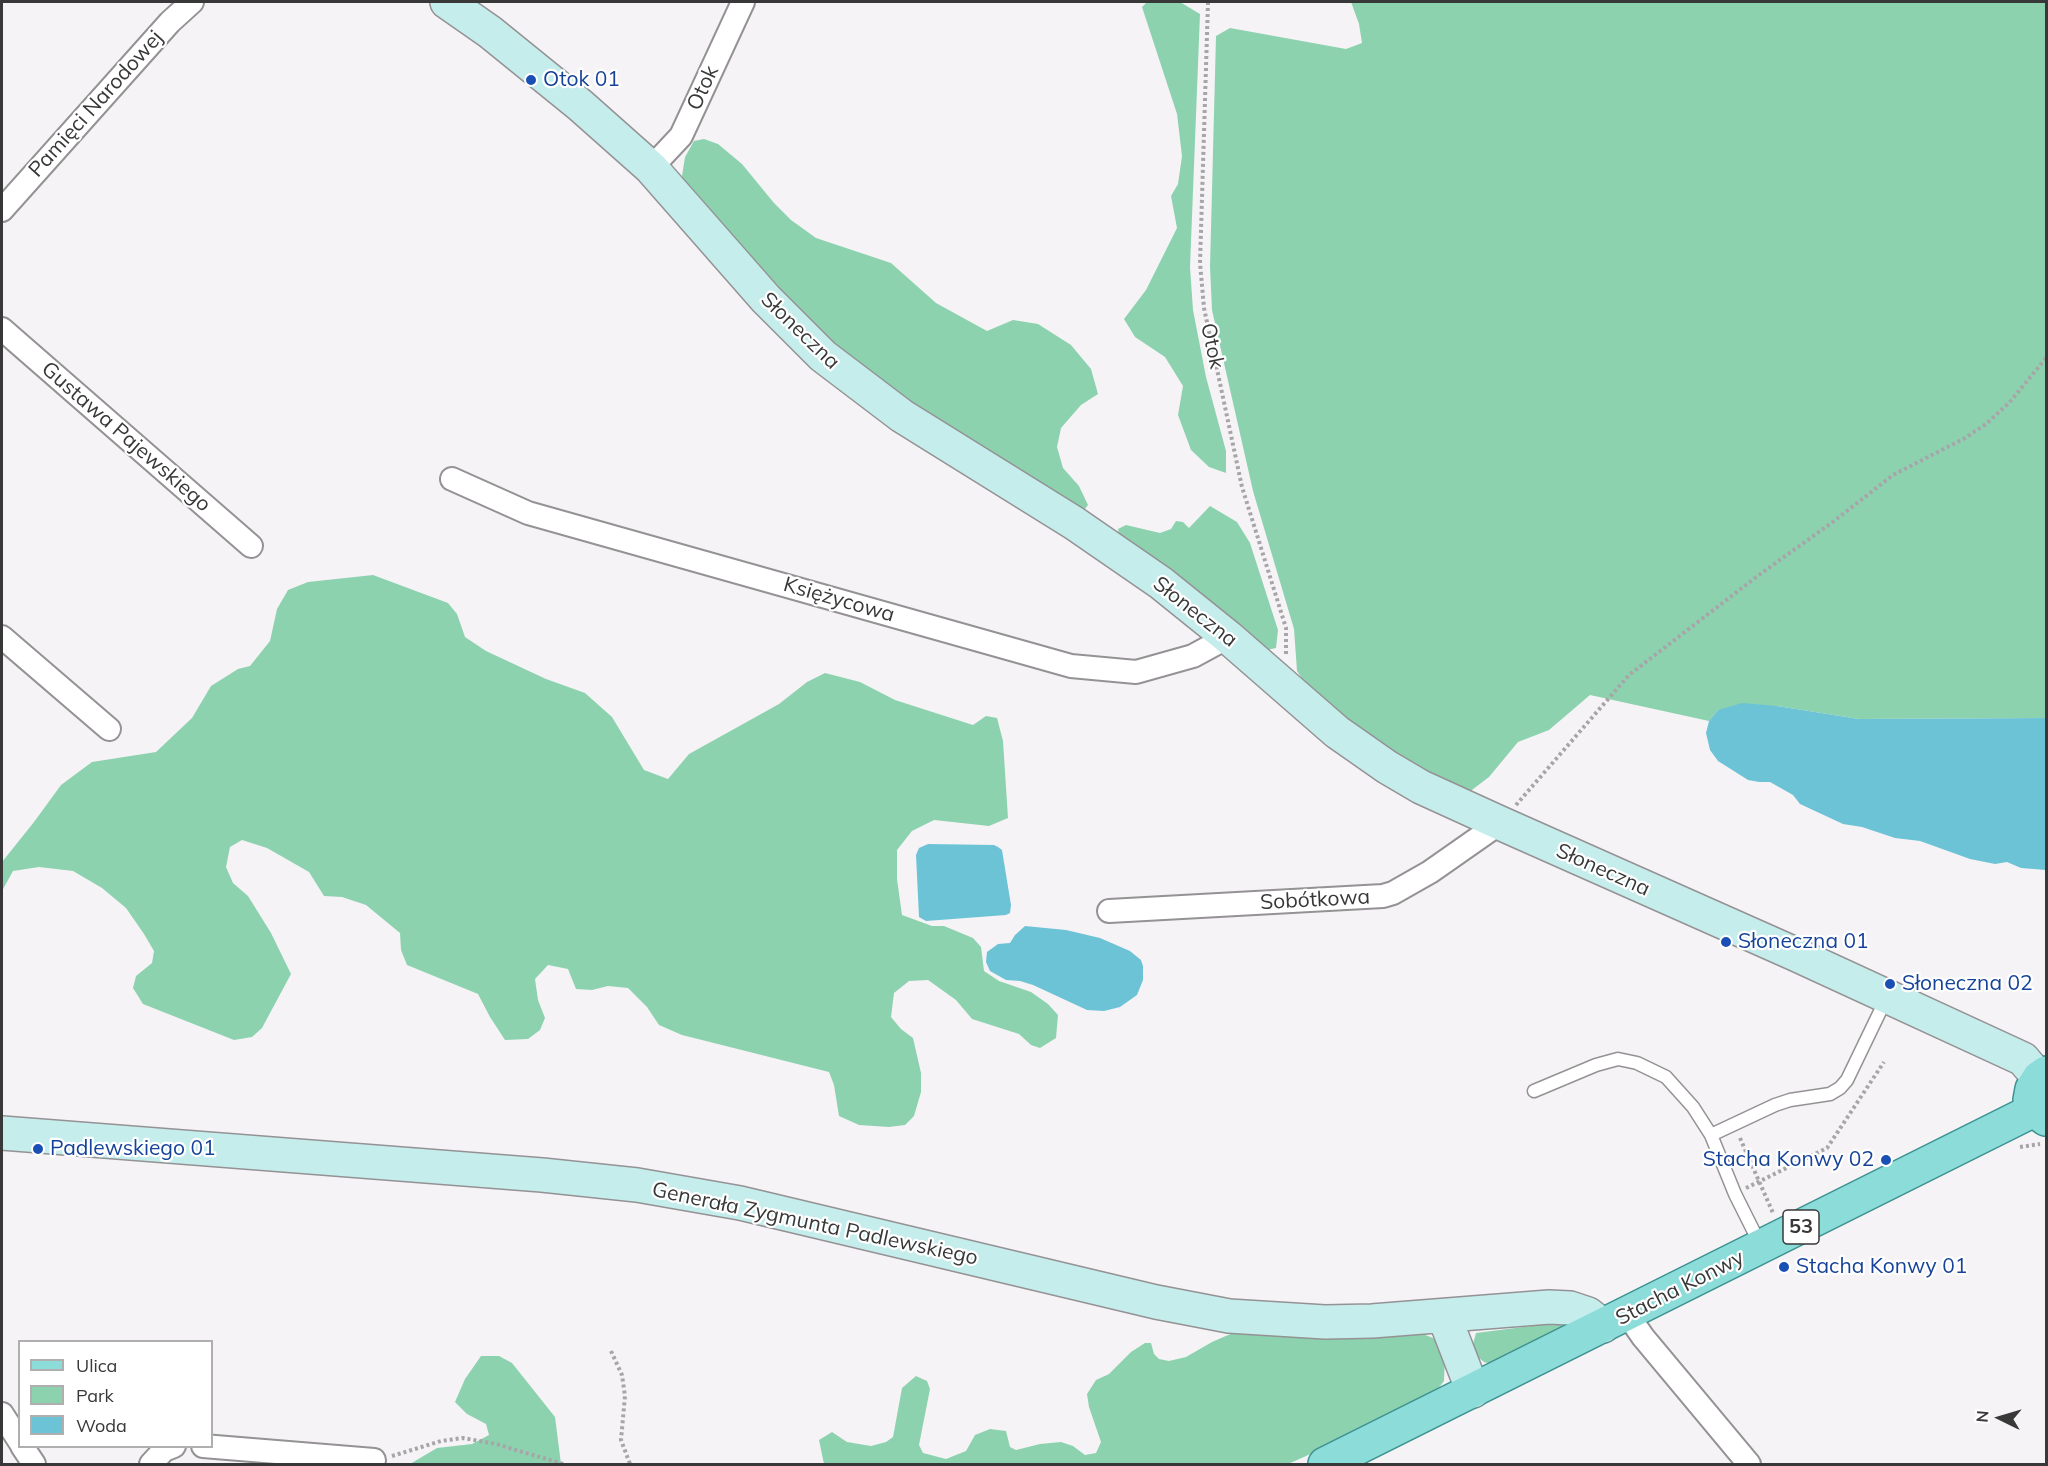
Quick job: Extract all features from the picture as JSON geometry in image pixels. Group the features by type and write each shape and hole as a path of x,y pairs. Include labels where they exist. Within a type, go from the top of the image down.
{"main road":[{"path":"2040,1114 2030,1100 2032,1089 2043,1076"},
{"name":"Stacha Konwy","path":"1325,1464 1761,1247 2040,1114"}],"street":[{"name":"Pamięci Narodowej","path":"2,210 170,22 192,2"},
{"name":"Słoneczna","path":"447,2 490,32 571,98 651,168 766,299 837,368 902,416 1103,543 1170,590 1337,732 1387,767 1421,787 1500,824 2023,1059 2043,1076"},
{"name":"Otok","path":"651,168 681,135 743,2"},
{"name":"Gustawa Pajewskiego","path":"2,329 251,546"},
{"name":"Księżycowa","path":"452,479 528,513 1071,666 1136,672 1193,656 1228,637"},
{"path":"2,637 109,729"},
{"name":"Sobótkowa","path":"1109,911 1383,896 1393,893 1430,872 1500,824"},
{"name":"Generała Zygmunta Padlewskiego","path":"2,1133 542,1175 637,1185 740,1203 1156,1302 1220,1314 1325,1322 1444,1316 1549,1307 1570,1308 1615,1320"},
{"path":"1444,1316 1473,1391"},
{"path":"1615,1320 1643,1337 1749,1464"},
{"path":"2,1414 18,1439"},
{"path":"213,1447 374,1460"},
{"path":"23,1448 34,1464"},
{"path":"151,1464 164,1450 169,1448"}],"lane":[{"path":"1712,1135 1775,1105 1790,1100 1830,1094 1840,1088 1847,1080 1887,996"},
{"path":"1534,1091 1596,1065 1618,1059 1637,1063 1666,1077 1693,1107 1712,1135 1735,1194 1761,1247"}],"path":[{"name":"Otok","path":"1208,2 1200,263 1204,308 1242,486 1286,628 1286,658 1278,680"},
{"path":"1500,824 1629,675 1893,475 1965,438 1986,424 2009,403 2046,357"},
{"path":"1735,1194 1827,1148 1884,1062"},
{"path":"1734,1125 1774,1217"},
{"path":"611,1351 621,1375 625,1396 621,1440 630,1464"},
{"path":"374,1460 441,1441 463,1438 496,1444 563,1464"}],"green space":[{"path":"1147,2 1180,2 1200,14 1190,267 1193,310 1206,377 1226,451 1226,473 1209,467 1191,450 1178,415 1183,386 1165,357 1135,337 1124,319 1146,290 1177,228 1171,196 1178,184 1182,156 1177,114 1142,7"},
{"path":"1351,2 2046,2 2046,718 1859,719 1777,706 1718,710 1709,721 1590,695 1549,730 1518,742 1489,777 1468,793 1445,787 1366,735 1305,683 1297,671 1294,629 1253,491 1212,310 1210,267 1216,36 1230,28 1346,49 1362,43 1359,24"},
{"path":"704,139 718,144 742,164 791,220 816,238 891,263 936,303 987,331 1013,320 1038,324 1071,345 1091,369 1098,394 1081,405 1061,428 1057,447 1063,468 1079,486 1088,505 1082,513 953,434 816,332 694,199 682,176 685,157 694,141"},
{"path":"1210,506 1237,522 1250,543 1278,630 1276,648 1267,650 1120,540 1118,529 1126,525 1160,533 1171,529 1176,521 1183,522 1189,528"},
{"path":"373,575 448,603 457,614 465,637 486,651 546,679 585,693 612,717 644,770 668,779 689,754 779,704 807,682 825,673 860,682 895,700 973,725 986,716 997,718 1003,741 1008,818 989,826 934,820 912,831 897,850 897,879 902,915 932,926 944,926 973,938 981,947 984,971 999,981 1031,992 1048,1004 1058,1015 1056,1038 1040,1048 1031,1045 1019,1034 972,1019 956,1000 928,980 909,981 894,993 891,1017 913,1038 921,1073 921,1092 914,1116 905,1125 889,1127 859,1125 839,1116 834,1085 829,1072 682,1035 659,1025 647,1007 628,988 608,986 592,990 576,989 568,969 548,965 535,979 538,1000 545,1018 540,1030 528,1039 505,1040 478,994 407,965 401,950 400,933 366,905 342,897 324,896 309,872 267,848 242,840 230,847 226,867 233,883 248,896 271,933 291,974 262,1028 252,1037 234,1040 143,1004 133,988 136,976 152,963 154,951 126,908 102,888 73,871 39,867 13,871 2,891 2,862 61,785 92,762 156,752 192,718 211,686 238,669 250,666 270,641 277,609 288,590 308,582"},
{"path":"1550,1320 1560,1322 1563,1327 1495,1365 1484,1362 1475,1355 1473,1344 1476,1333 1539,1325"},
{"path":"1235,1332 1418,1332 1438,1340 1445,1356 1444,1381 1433,1395 1376,1425 1288,1464 824,1464 819,1440 832,1432 847,1442 871,1446 886,1442 893,1437 902,1388 916,1376 927,1381 930,1389 919,1445 923,1453 946,1459 966,1451 975,1435 990,1429 1006,1431 1010,1447 1016,1450 1061,1442 1073,1446 1085,1455 1096,1453 1101,1442 1087,1394 1096,1380 1109,1374 1131,1352 1145,1343 1151,1343 1154,1354 1159,1359 1169,1361 1186,1357"},
{"path":"481,1356 499,1356 512,1363 555,1417 561,1464 410,1464 437,1448 472,1444 489,1435 486,1424 467,1414 455,1402 465,1379"}],"water":[{"path":"1742,703 1859,719 2046,718 2046,870 2021,868 2007,862 1995,864 1970,859 1920,841 1895,838 1862,827 1843,824 1800,804 1793,795 1770,782 1748,780 1718,761 1710,750 1706,733 1709,721 1718,710"},
{"path":"928,844 994,845 1002,850 1011,905 1010,913 926,921 919,917 916,855 919,848"},
{"path":"1025,926 1066,930 1100,938 1130,951 1141,960 1143,966 1143,980 1137,995 1120,1007 1104,1011 1087,1010 1033,985 1006,980 990,971 986,962 987,952 998,944 1010,943"}],"place":[{"name":"Otok 01","path":"531,80"},
{"name":"Słoneczna 01","path":"1726,942"},
{"name":"Słoneczna 02","path":"1890,984"},
{"name":"Padlewskiego 01","path":"38,1149"},
{"name":"Stacha Konwy 02","path":"1886,1160"},
{"name":"Stacha Konwy 01","path":"1784,1267"}]}
